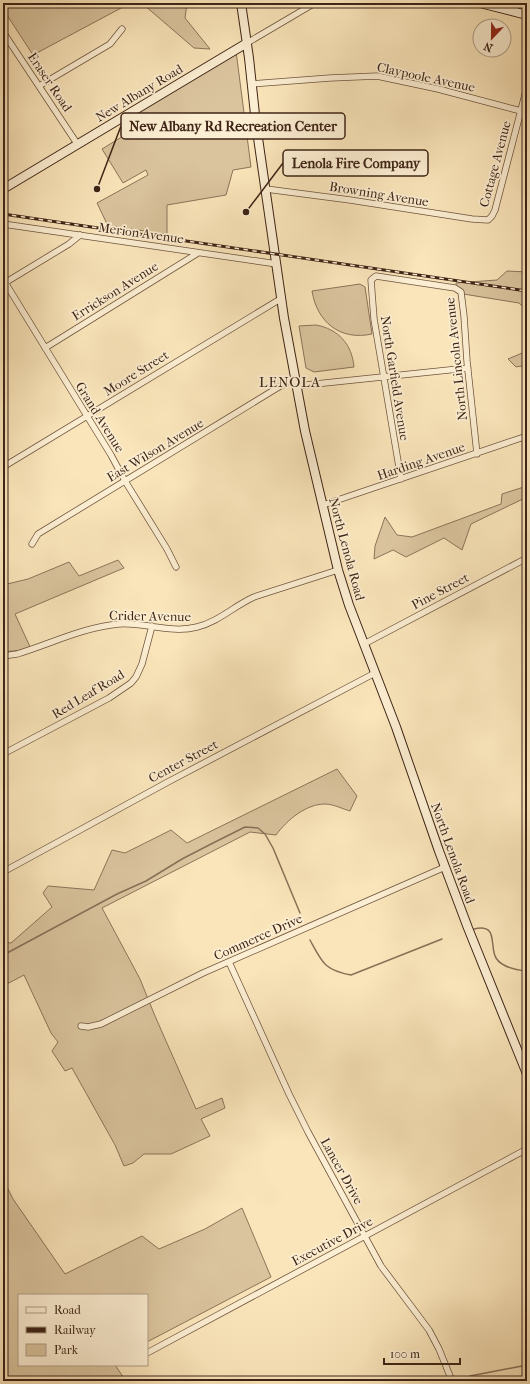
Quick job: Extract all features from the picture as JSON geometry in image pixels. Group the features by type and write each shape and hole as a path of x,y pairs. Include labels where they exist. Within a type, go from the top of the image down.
{"main road":[{"name":"North Lenola Road","path":"241,3 256,124 296,383 305,431 338,570 349,605 396,727 445,866 478,954 527,1074"},
{"path":"480,3 527,15"},
{"name":"New Albany Road","path":"3,189 190,76 247,44"}],"street":[{"path":"247,44 315,3"},
{"path":"514,11 516,3"},
{"path":"39,86 110,44 122,28"},
{"name":"Eraser Road","path":"3,32 78,145"},
{"name":"Claypoole Avenue","path":"252,84 377,76 438,89 521,111"},
{"name":"Cottage Avenue","path":"488,220 495,210 527,87"},
{"name":"Browning Avenue","path":"266,190 331,197 472,219 488,220"},
{"name":"Merion Avenue","path":"3,224 277,264"},
{"path":"4,282 69,244 80,235"},
{"name":"Errickson Avenue","path":"44,348 198,253"},
{"name":"North Lincoln Avenue","path":"371,280 376,276 380,276 455,288 461,292 477,454"},
{"name":"North Garfield Avenue","path":"371,280 374,319 400,479"},
{"name":"Grand Avenue","path":"4,282 111,455 125,481 167,548 176,566"},
{"name":"Moore Street","path":"3,468 282,298"},
{"name":"East Wilson Avenue","path":"32,544 38,534 287,382 296,383 384,378 468,368"},
{"name":"Harding Avenue","path":"323,505 527,436"},
{"name":"Pine Street","path":"364,644 527,558"},
{"name":"Crider Avenue","path":"3,656 24,652 104,626 126,624 182,630 195,628 215,620 254,597 338,570"},
{"name":"Red Leaf Road","path":"3,754 113,695 131,683 136,677 142,664 152,626"},
{"name":"Center Street","path":"3,872 166,783 375,673"},
{"name":"Commerce Drive","path":"81,1026 88,1027 101,1024 169,989 445,866"},
{"name":"Lancer Drive","path":"229,962 295,1107 385,1272 429,1330 439,1349 452,1381"},
{"name":"Executive Drive","path":"148,1352 527,1149"}],"green space":[{"path":"3,3 171,3 172,7 175,3 187,3 185,18 210,49 194,48 144,5 123,7 33,55 5,12 3,13"},
{"path":"236,51 251,167 233,170 226,195 167,205 167,234 108,226 97,203 148,175 146,170 123,183 102,149 128,133 121,119"},
{"path":"507,271 527,272 527,310 519,303 457,293 456,283 497,280"},
{"path":"360,284 365,287 372,334 350,335 340,332 332,327 319,312 312,291"},
{"path":"316,325 331,330 342,339 350,351 354,367 314,372 306,368 299,326"},
{"path":"527,351 527,365 516,367 508,359"},
{"path":"527,486 527,497 471,524 462,550 444,538 406,557 393,550 374,559 375,546 385,517 397,535 412,537 501,504 502,494"},
{"path":"118,560 124,568 15,614 31,649 3,652 3,585 28,579 69,562 79,576"},
{"path":"337,769 357,796 350,811 328,804 311,807 291,819 276,835 250,832 102,908 140,979 196,1109 222,1098 225,1108 201,1119 210,1136 171,1154 144,1154 133,1163 124,1166 115,1145 72,1068 65,1071 52,1051 58,1042 51,1033 24,975 3,986 3,942 11,943 52,907 43,893 48,886 94,890 112,850 125,853 171,830 187,843"},
{"path":"3,1179 13,1199 65,1274 142,1236 159,1249 205,1229 242,1208 271,1277 148,1341 148,1294 18,1294 18,1366 116,1366 126,1381 3,1381"}],"waterway":[{"path":"7,953 117,894 146,881 182,859 245,827 258,828 265,834 273,848 300,913"},
{"path":"474,929 482,928 487,929 490,932 494,953 496,958 502,964 514,969 527,971"},
{"path":"310,940 321,959 329,968 351,975 442,939"},
{"path":"470,1376 527,1365"}],"railway":[{"path":"3,214 527,291"}],"place":[{"name":"New Albany Rd Recreation Center","path":"97,189"},
{"name":"Lenola Fire Company","path":"246,212"}],"district":[{"name":"LENOLA","path":"290,382"}]}
